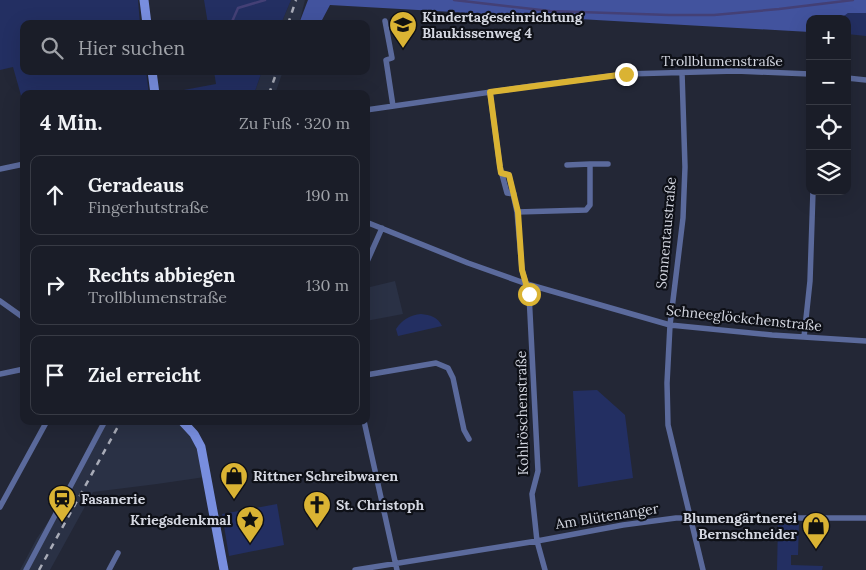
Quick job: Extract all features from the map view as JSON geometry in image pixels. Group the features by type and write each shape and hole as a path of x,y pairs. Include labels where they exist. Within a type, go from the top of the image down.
{"main road":[{"path":"144,0 146,20"},
{"path":"153,75 154,90"},
{"path":"187,425 201,447 224,570"}],"street":[{"path":"385,21 392,58 386,60 393,106"},
{"name":"Trollblumenstraße","path":"370,109 626,74 736,72 806,74"},
{"name":"Sonnentaustraße","path":"682,74 685,166 682,218 670,325 667,383 668,425 702,570"},
{"path":"851,78 866,80"},
{"name":"Kohlröschenstraße","path":"490,92 501,173 509,175 518,212 522,270 530,302 538,471 532,494 537,541 545,570"},
{"path":"518,212 586,210 590,205 590,164"},
{"path":"567,165 608,164"},
{"path":"0,169 20,165"},
{"path":"804,338 810,281 813,195"},
{"name":"Schneeglöckchenstraße","path":"370,224 468,263 527,284 670,325 804,338 866,341"},
{"path":"370,255 382,228"},
{"path":"0,301 3,307 20,316"},
{"path":"370,374 436,363 448,368 453,378 464,430 469,439"},
{"path":"0,374 20,369"},
{"path":"0,507 45,425"},
{"path":"26,570 103,425"},
{"path":"365,425 396,567"},
{"name":"Am Blütenanger","path":"355,570 396,567 623,525 690,517 866,518"},
{"path":"109,570 118,553"}],"shaded area":[{"path":"0,0 138,0 140,20 20,20 20,75 147,75 148,90 20,90 20,92 13,67 0,70"},
{"path":"204,0 291,0 283,20 207,20"},
{"path":"291,0 305,0 300,20 283,20"},
{"path":"308,0 866,0 866,13 806,15 806,32 330,5 322,20 300,20"},
{"path":"848,13 866,13 866,36 851,34 851,15 845,15"},
{"path":"215,75 261,75 255,90 184,90 216,84"},
{"path":"261,75 282,75 276,90 255,90"},
{"path":"395,281 403,314 370,320 370,287"},
{"path":"421,314 433,317 442,326 398,336 396,329 401,323 407,318"},
{"path":"597,390 625,415 633,478 578,487 573,391"},
{"path":"99,425 185,425 196,442 205,477 93,492 50,570 20,570 37,538 57,509"},
{"path":"277,504 284,545 229,556 222,514"},
{"path":"778,523 799,523 798,555 791,555 791,565 823,566 822,570 777,570"}],"waterway":[{"path":"233,20 238,8 265,0"},
{"path":"454,0 550,11 669,15 714,15 853,0"}],"railway":[{"path":"289,20 296,0"},
{"path":"270,90 276,75"},
{"path":"39,570 119,425"}],"place":[{"name":"Kindertageseinrichtung Blaukissenweg 4","path":"403,49"},
{"name":"Rittner Schreibwaren","path":"234,500"},
{"name":"Fasanerie","path":"62,523"},
{"name":"St. Christoph","path":"317,529"},
{"name":"Kriegsdenkmal","path":"250,544"},
{"name":"Blumengärtnerei Bernschneider","path":"816,550"}],"route":[{"path":"529,294 522,270 518,212 509,175 501,173 490,92 626,74"}]}
